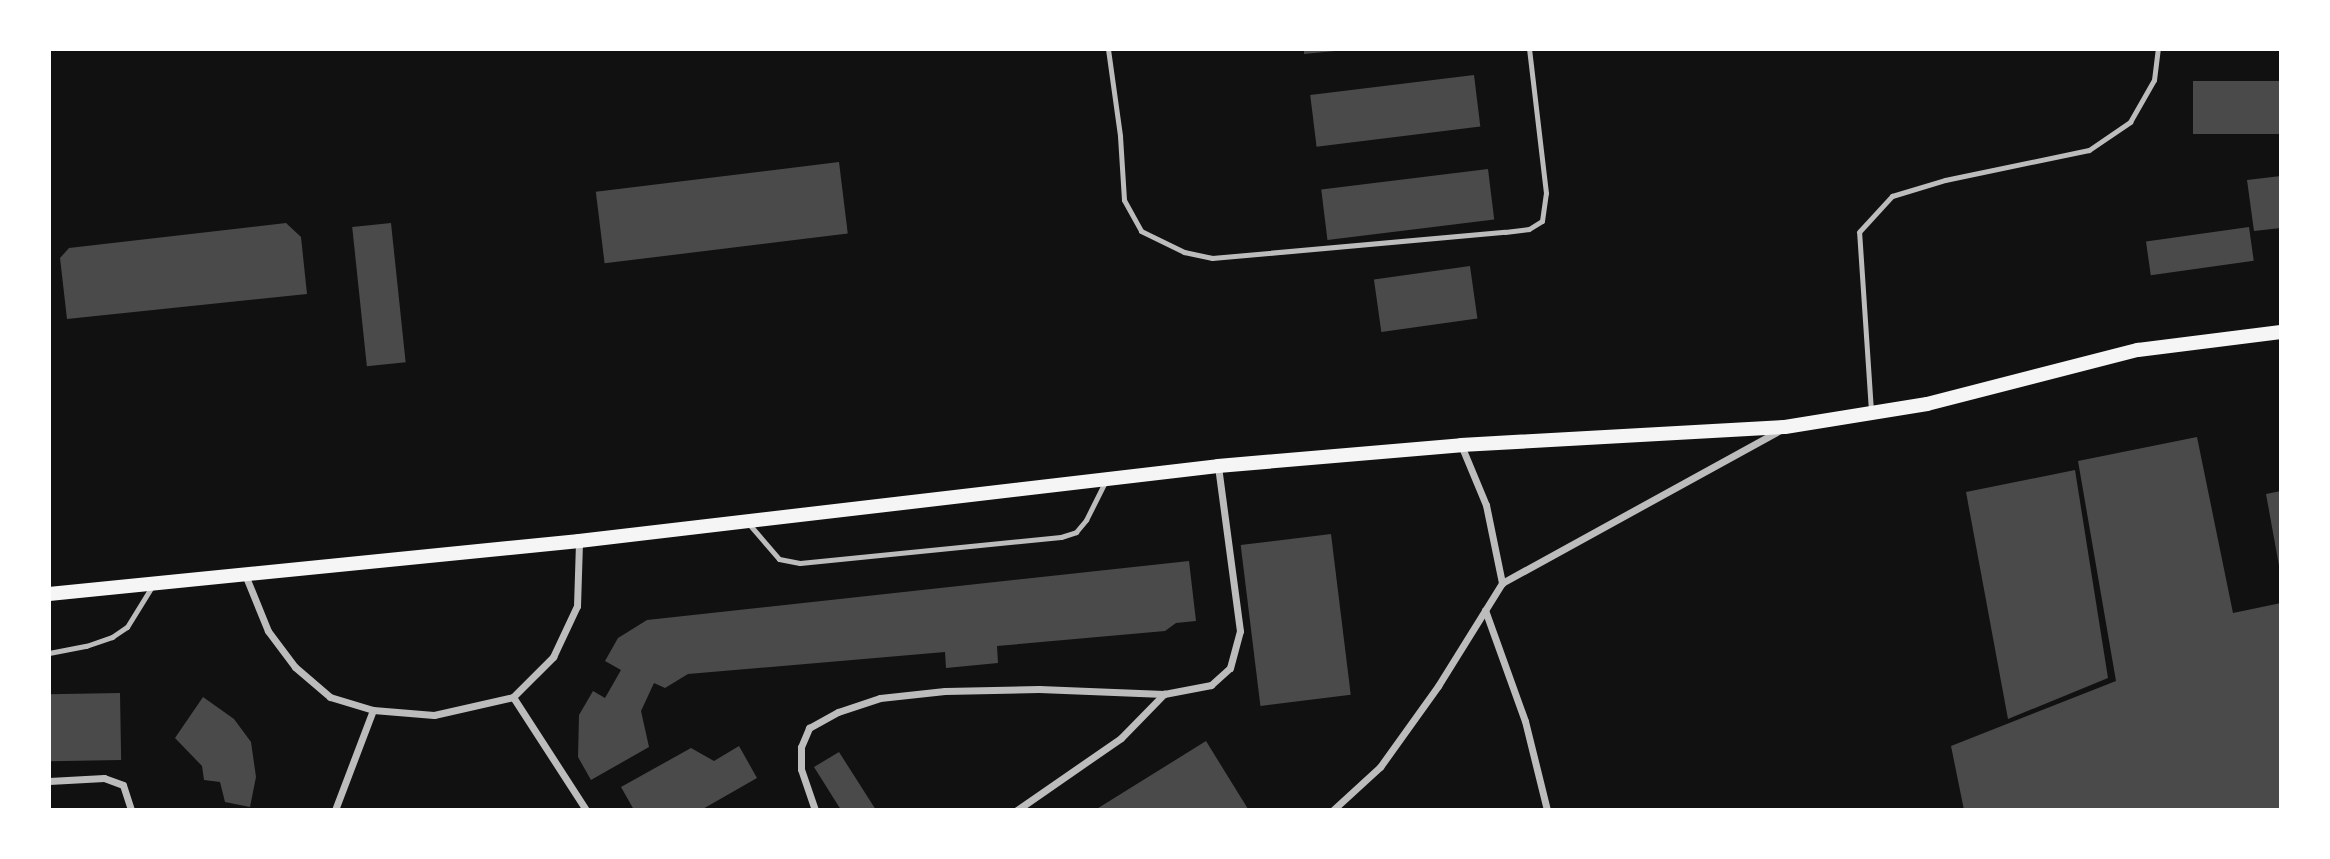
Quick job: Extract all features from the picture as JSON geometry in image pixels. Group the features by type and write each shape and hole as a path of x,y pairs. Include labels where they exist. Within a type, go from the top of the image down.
{"main road":[{"path":"49,594 579,541 1218,466 1461,445 1785,427 1927,404 2138,350 2281,332"}],"street":[{"path":"1333,810 1380,768 1438,685 1502,583 1785,427"},
{"path":"1461,445 1486,505 1502,583"},
{"path":"815,810 801,769 801,747 809,728 838,712 880,698 945,691 1039,690 1164,694 1211,685 1230,668 1240,631 1218,466"},
{"path":"246,576 268,631 295,667 330,697 373,710 434,715 513,697 553,657 577,606 579,541"},
{"path":"1485,610 1525,721 1547,810"},
{"path":"1017,810 1121,738 1164,694"},
{"path":"513,697 586,810"},
{"path":"335,810 373,710"},
{"path":"49,781 104,778 123,785 131,810"}],"lane":[{"path":"1108,49 1124,200 1141,231 1184,252 1212,258 1529,229 1542,221 1546,193 1529,49"},
{"path":"1871,415 1859,232 1892,196 1945,180 2089,150 2130,122 2154,80 2158,49"},
{"path":"747,521 779,559 800,563 1061,537 1076,532 1086,520 1106,480"},
{"path":"49,653 86,646 127,627 153,585"}],"building":[{"path":"1304,49 1335,49 1335,51 1304,54"},
{"path":"1474,75 1480,127 1317,147 1310,95"},
{"path":"2193,81 2281,81 2281,134 2193,134"},
{"path":"839,162 848,233 605,263 596,192"},
{"path":"1488,169 1494,220 1327,240 1321,189"},
{"path":"2281,176 2281,228 2254,231 2247,180"},
{"path":"286,223 301,237 307,294 67,319 60,258 69,248"},
{"path":"391,223 406,362 367,366 352,227"},
{"path":"2249,227 2254,261 2151,275 2146,241"},
{"path":"1470,266 1477,318 1381,332 1374,279"},
{"path":"2197,437 2233,613 2281,603 2281,810 1964,810 1951,746 2116,681 2078,461"},
{"path":"2075,470 2108,678 2008,719 1966,492"},
{"path":"2281,491 2281,571 2280,571 2266,494"},
{"path":"1331,534 1351,695 1260,706 1241,545"},
{"path":"1189,561 1196,621 1176,623 1165,631 997,646 998,663 946,668 945,652 688,674 665,688 654,683 641,711 649,747 591,780 578,757 579,715 593,691 605,698 621,670 605,661 618,638 647,620"},
{"path":"120,693 121,760 50,761 49,694"},
{"path":"203,697 234,719 251,742 256,777 250,807 225,802 220,782 204,780 202,766 175,738"},
{"path":"1206,741 1248,809 1095,810"},
{"path":"739,746 757,778 701,810 634,810 621,787 691,748 714,761"},
{"path":"839,752 876,810 841,810 814,767"}]}
